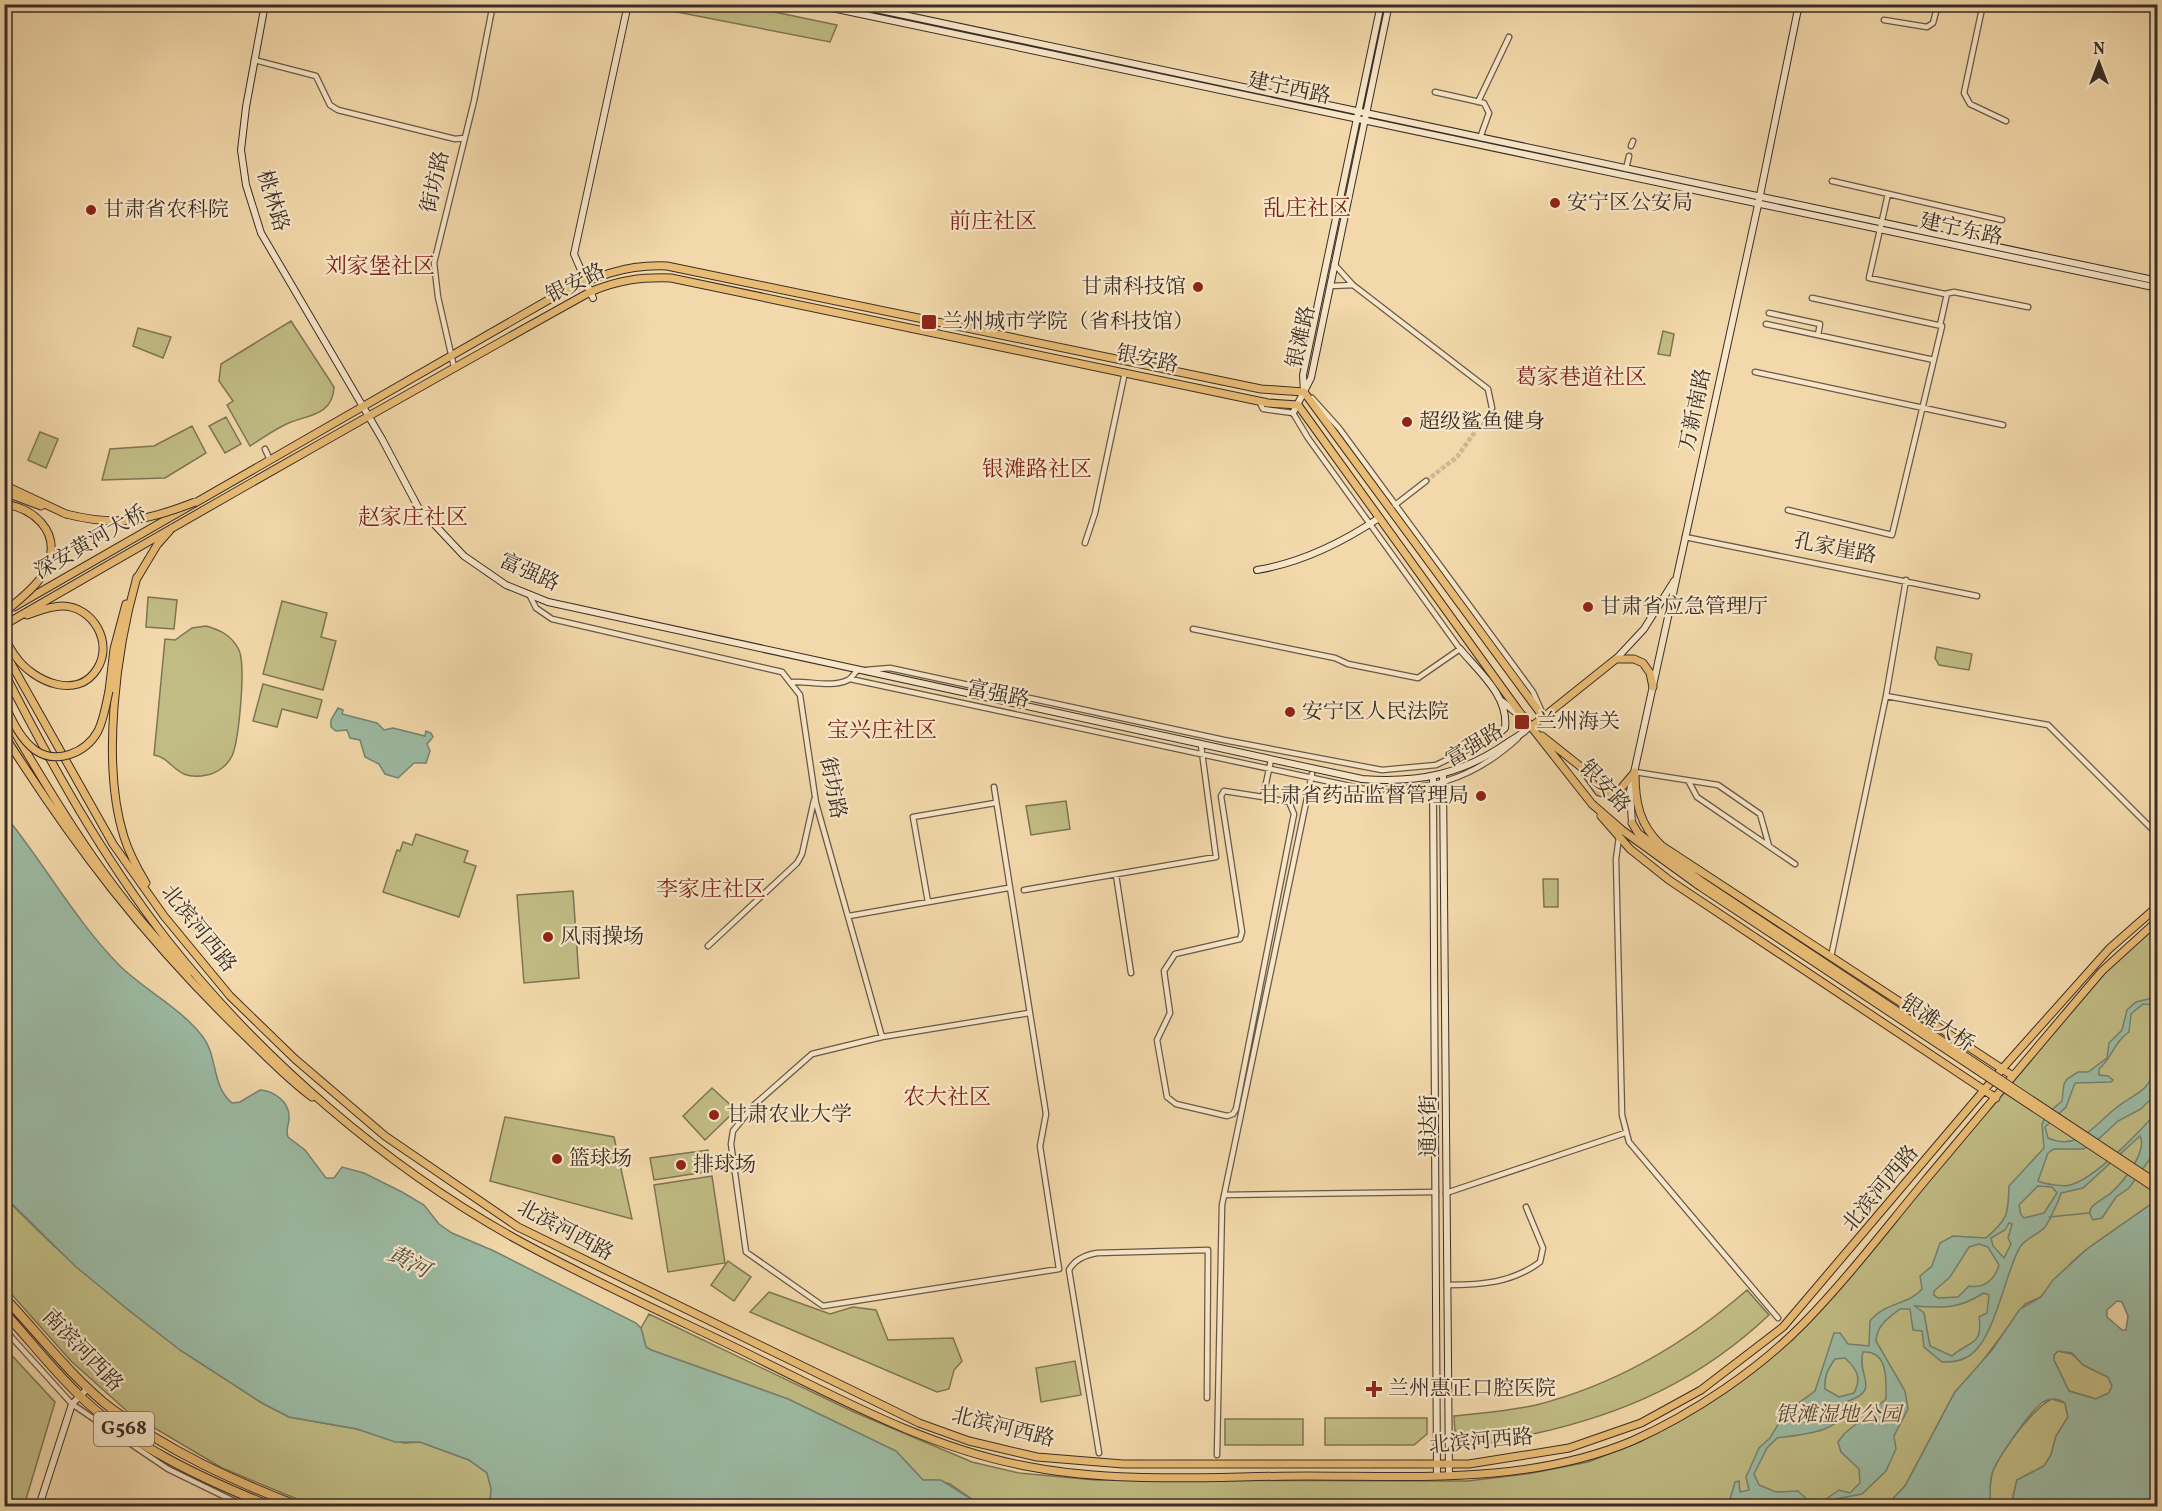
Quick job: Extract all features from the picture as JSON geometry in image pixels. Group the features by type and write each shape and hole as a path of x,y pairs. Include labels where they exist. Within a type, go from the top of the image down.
{"highway":[{"name":"南滨河西路","path":"4,1297 88,1388 112,1408 196,1463 298,1506"},
{"name":"南滨河西路","path":"4,1312 78,1395 171,1462 270,1506"}],"main road":[{"name":"桃林路","path":"265,4 241,150 246,185 261,233 369,418"},
{"path":"592,295 574,254 628,4"},
{"name":"建宁西路","path":"813,4 1356,121 1759,202"},
{"name":"建宁西路","path":"852,4 1626,169 1759,202"},
{"name":"银滩路","path":"1304,392 1303,375 1329,262 1381,4"},
{"name":"银滩路","path":"1304,392 1311,378 1389,4"},
{"name":"万新南路","path":"1632,823 1630,791 1759,202 1799,4"},
{"name":"建宁东路","path":"1759,202 2157,288"},
{"name":"建宁东路","path":"1882,228 2157,281"},
{"name":"银安路","path":"195,502 584,281 624,267 656,265 679,267 1261,388 1304,392"},
{"name":"银安路","path":"178,522 369,418 454,367 614,282 640,277 671,278 1259,400 1298,405 1531,727 1592,804 1622,830 1700,883"},
{"path":"1293,413 1304,392 1544,718"},
{"name":"富强路","path":"369,418 418,507 464,556 506,585 548,602 855,671 1271,760 1312,773 1386,781 1438,776 1495,752 1531,727"},
{"path":"4,485 66,514"},
{"path":"4,492 89,520 136,522 157,517 195,502"},
{"name":"深安黄河大桥","path":"5,612 195,502"},
{"path":"4,504 20,506 35,514 46,528 51,544 49,562 41,577 5,612"},
{"path":"1257,570 1281,566 1306,557 1379,518"},
{"path":"4,704 14,725 35,750 54,757 71,755 90,743 102,720 116,639 128,596 157,546 178,522"},
{"name":"深安黄河大桥","path":"7,623 178,522"},
{"path":"1531,727 1616,659 1644,629 1677,576"},
{"path":"137,577 129,606 116,693 113,767 123,836 132,859 165,916"},
{"path":"4,639 16,658 36,676 65,686 81,683 91,677 103,658 102,636 95,622 80,610 65,606 49,607 7,623"},
{"name":"北滨河西路","path":"4,639 6,654 113,844 165,916 226,991 295,1059 371,1124 450,1182 518,1227 919,1423 969,1441 1037,1458 1123,1464 1448,1464 1513,1459 1569,1448 1641,1423 1701,1390 1783,1327 2002,1069 2109,949 2157,906"},
{"path":"1460,649 1503,702 1581,767 1599,792 1606,794 1618,792 1635,772"},
{"path":"1616,659 1634,659 1643,663 1650,673 1653,687"},
{"name":"北滨河西路","path":"4,672 50,762 106,854 167,940 287,1070 351,1127 438,1189 512,1236 658,1310 914,1434 974,1455 1028,1467 1101,1476 1449,1476 1513,1471 1572,1460 1632,1441 1719,1394 1802,1325 2102,971 2157,920"},
{"path":"1496,736 1505,728 1507,716 1503,702"},
{"path":"4,714 75,828 133,910 183,965 212,991"},
{"path":"4,735 112,891 177,968 298,1087 351,1127"},
{"path":"1635,772 1637,807 1643,824 1652,837 2013,1076"},
{"name":"通达街","path":"1437,1476 1433,786 1438,776 1443,783 1449,1476"},
{"path":"1592,804 1619,837 1669,880 1996,1098"},
{"name":"银安路","path":"1632,823 1638,833 1700,883"},
{"name":"银滩大桥","path":"1700,883 2157,1184"},
{"name":"银滩大桥","path":"1700,883 2157,1190"},
{"path":"219,998 226,991"},
{"path":"658,1310 664,1298"},
{"path":"39,1506 72,1404 78,1395 88,1388"}],"street":[{"name":"街坊路","path":"454,367 438,297 434,263 493,4"},
{"path":"1884,20 1927,27 1933,22 1938,4"},
{"path":"1983,4 1964,93 1970,104 2006,121"},
{"path":"1478,102 1509,37"},
{"path":"254,60 316,76 330,105 338,110 455,139 464,138"},
{"path":"1435,92 1484,103 1488,113 1480,138"},
{"path":"1626,169 1629,156"},
{"path":"1832,181 2002,220"},
{"path":"1888,194 1869,278 2028,307"},
{"path":"1334,264 1353,285 1488,389 1492,408"},
{"path":"1330,286 1353,285"},
{"path":"1788,510 1892,535 1942,326 1940,325 1947,294"},
{"path":"1812,298 1940,325"},
{"path":"1769,313 1820,324 1818,335"},
{"path":"1766,324 1934,360"},
{"path":"1085,543 1095,513 1125,372"},
{"path":"1755,372 2003,425"},
{"path":"1304,392 1321,405 1533,692 1544,718"},
{"path":"1193,630 1335,658 1348,664 1418,678 1460,649 1308,438 1293,413 1263,409 1259,400"},
{"path":"265,449 270,460"},
{"path":"1395,505 1426,481"},
{"name":"孔家崖路","path":"1685,537 1977,596"},
{"path":"1831,957 1886,696 1906,580"},
{"path":"529,594 536,608 552,619 782,672 793,682"},
{"name":"富强路","path":"855,671 890,668 1355,766 1382,770 1436,765"},
{"path":"850,679 855,671"},
{"name":"富强路","path":"793,682 833,684 850,679 1269,769 1312,773 1364,789 1406,789 1443,783 1468,772 1506,750 1531,727"},
{"name":"街坊路","path":"793,682 800,695 815,797 882,1037"},
{"path":"1886,696 2048,725 2157,835"},
{"path":"1438,776 1436,765 1496,736"},
{"path":"1024,890 1216,857 1201,745"},
{"path":"1263,797 1271,760"},
{"path":"1635,772 1718,785 1760,814 1769,846"},
{"path":"1217,1455 1220,1226 1224,1195 1312,773"},
{"path":"1689,782 1697,797 1795,864"},
{"path":"994,787 1008,888 1046,1114 1040,1146 1059,1269 823,1306 746,1252 731,1144 733,1131 753,1106 812,1054 882,1037 1029,1013"},
{"path":"1224,791 1230,791 1263,797 1289,802 1294,814 1236,1109 1233,1114 1227,1116 1176,1104 1170,1102 1167,1097 1157,1040 1170,1013 1164,971 1175,954 1240,939 1242,932 1221,796 1224,791"},
{"path":"708,946 797,863 802,854 815,797"},
{"path":"928,902 913,817 995,803"},
{"path":"1619,837 1616,859 1622,1115 1625,1133 1629,1142 1778,1318"},
{"path":"1116,874 1131,973"},
{"path":"849,916 1008,888"},
{"path":"1446,1193 1625,1133"},
{"path":"1224,1195 1436,1192"},
{"path":"1447,1285 1486,1285 1505,1280 1540,1262 1543,1248 1527,1208"},
{"path":"1099,1453 1069,1270 1073,1263 1082,1257 1097,1253 1208,1250 1207,1398"},
{"name":"南滨河西路","path":"4,1329 72,1404 168,1469 244,1506"}],"green space":[{"path":"641,5 741,5 837,25 830,42"},
{"path":"291,321 334,387 333,396 330,403 319,412 285,424 250,446 227,405 233,401 219,381 221,364"},
{"path":"138,328 171,337 163,358 133,346"},
{"path":"1663,331 1674,334 1670,356 1658,354"},
{"path":"226,417 241,444 225,453 209,426"},
{"path":"192,426 206,453 165,478 102,480 110,449 154,446"},
{"path":"40,432 58,439 46,468 28,460"},
{"path":"148,597 177,600 174,629 146,627"},
{"path":"282,601 327,613 321,637 336,641 323,690 263,674"},
{"path":"206,626 226,634 239,650 242,671 241,703 235,748 230,760 214,773 196,776 181,773 166,760 154,755 165,639 175,640 192,628"},
{"path":"1937,647 1972,654 1969,670 1939,665 1935,658"},
{"path":"263,684 322,700 317,718 282,709 277,727 253,721"},
{"path":"1066,801 1070,829 1031,835 1026,806"},
{"path":"416,834 468,851 464,862 476,866 459,917 383,892 397,850 400,851 403,842 412,845"},
{"path":"1543,879 1558,879 1558,907 1544,907"},
{"name":"风雨操场","path":"573,891 579,978 524,983 517,895"},
{"name":"银滩湿地公园","path":"2157,920 2157,1200 2087,1249 2072,1262 2041,1297 2025,1304 1973,1374 1955,1392 1905,1486 1886,1506 982,1506 950,1484 936,1480 923,1480 896,1451 788,1399 646,1347 641,1328 649,1314 854,1412 972,1462 1019,1473 1095,1480 1468,1481 1527,1474 1588,1462 1642,1441 1719,1394 1802,1325 2102,971"},
{"path":"712,1088 736,1110 705,1140 683,1116"},
{"name":"篮球场","path":"505,1117 614,1137 632,1219 490,1181"},
{"name":"排球场","path":"708,1150 711,1171 654,1180 650,1158"},
{"path":"712,1176 725,1263 668,1272 654,1185"},
{"path":"4,1197 54,1246 126,1308 180,1350 262,1403 289,1417 357,1429 404,1443 420,1442 469,1460 487,1473 491,1488 490,1506 314,1506 222,1468 129,1413 71,1361 5,1287"},
{"path":"728,1261 751,1277 734,1301 711,1285"},
{"path":"1747,1290 1769,1315 1716,1358 1660,1391 1599,1416 1508,1440 1482,1444 1465,1443 1455,1433 1454,1416 1536,1405 1594,1386 1621,1374 1699,1328"},
{"path":"769,1292 830,1314 853,1307 876,1310 888,1340 953,1338 962,1361 954,1370 949,1389 937,1392 750,1312"},
{"path":"4,1347 55,1402 24,1506 5,1506"},
{"path":"2058,1351 2072,1354 2083,1365 2108,1377 2112,1386 2109,1393 2096,1399 2069,1391 2054,1360 2054,1355"},
{"path":"1075,1361 1081,1395 1041,1402 1036,1368"},
{"path":"2052,1399 2065,1403 2068,1417 2056,1436 2051,1455 2044,1466 2017,1480 2012,1501 2007,1506 1991,1506 1991,1478 2001,1455 2036,1411"},
{"path":"1325,1418 1427,1418 1427,1434 1414,1445 1325,1445"},
{"path":"1225,1419 1303,1419 1303,1445 1225,1445"}],"water":[{"path":"338,708 343,710 342,714 377,723 384,730 393,728 425,736 426,731 431,733 433,737 427,744 430,751 426,763 414,763 398,778 385,774 379,764 365,757 360,740 350,738 347,730 336,731 331,727 331,720"},
{"name":"黄河","path":"4,808 11,823 76,914 104,948 129,974 184,1017 203,1037 211,1053 225,1096 232,1103 240,1102 260,1090 280,1098 289,1112 288,1137 305,1150 326,1178 334,1178 342,1167 364,1173 402,1192 424,1205 439,1224 452,1233 494,1251 636,1323 641,1328 646,1347 651,1350 788,1399 896,1451 923,1480 941,1480 982,1506 490,1506 491,1488 487,1473 469,1460 420,1442 395,1442 357,1429 289,1417 262,1403 180,1350 75,1266 5,1197"},
{"path":"2157,997 2157,1005 2143,1004 2131,1014 2129,1032 2120,1040 2107,1060 2099,1069 2099,1075 2108,1076 2113,1080 2111,1082 2075,1083 2066,1107 2045,1127 2048,1138 2069,1141 2086,1134 2146,1086 2157,1061 2157,1093 2141,1109 2118,1121 2092,1145 2083,1149 2054,1149 2048,1153 2038,1181 2063,1186 2080,1181 2104,1164 2157,1112 2157,1149 2129,1188 2116,1197 2102,1218 2093,1220 2090,1215 2091,1207 2116,1188 2138,1158 2142,1142 2140,1136 2083,1188 2061,1193 2045,1227 2020,1247 1984,1339 1975,1351 1965,1358 1942,1362 1924,1347 1922,1331 1913,1330 1910,1309 1900,1309 1884,1322 1878,1331 1876,1341 1905,1391 1908,1409 1894,1436 1896,1449 1886,1471 1862,1494 1836,1499 1826,1506 1816,1506 1839,1490 1850,1493 1860,1483 1859,1469 1841,1452 1838,1442 1844,1434 1886,1399 1886,1376 1882,1362 1878,1356 1863,1352 1862,1368 1866,1387 1858,1397 1848,1401 1845,1412 1839,1420 1821,1430 1777,1438 1767,1448 1754,1474 1759,1485 1776,1492 1798,1491 1814,1506 1728,1506 1735,1482 1739,1481 1740,1492 1749,1490 1746,1477 1759,1448 1770,1438 1785,1413 1815,1391 1834,1333 1840,1333 1848,1344 1869,1346 1870,1321 1883,1310 1910,1298 1922,1289 1920,1276 1932,1266 1940,1243 1953,1236 1986,1238 1999,1226 2007,1210 2009,1186 2044,1148 2042,1124 2048,1113 2062,1101 2064,1084 2067,1079 2078,1072 2088,1072 2107,1058 2109,1043 2122,1030 2127,1010 2136,1002","holes":["2038,1186 2052,1187 2057,1193 2044,1213 2024,1218 2019,1205","2009,1223 2012,1224 2008,1238 2011,1244 2004,1258 1993,1246 1991,1238 2005,1230","1979,1244 1988,1247 1999,1265 1995,1275 1984,1284 1969,1286 1958,1297 1938,1298 1934,1295 1934,1291 1950,1277 1969,1247","1984,1293 1989,1295 1987,1313 1979,1317 1980,1326 1977,1338 1952,1356 1930,1346 1924,1313 1915,1306 1943,1307 1966,1302","1845,1358 1857,1374 1858,1383 1854,1393 1839,1397 1825,1389 1828,1369 1835,1359"]},
{"path":"2157,1200 2157,1506 2055,1506 2049,1504 2007,1506 2012,1501 2017,1480 2044,1466 2051,1455 2056,1436 2068,1417 2065,1403 2054,1399 2043,1402 2038,1407 2000,1458 1991,1478 1991,1506 1886,1506 1905,1486 1955,1392 1992,1350 2020,1309 2041,1297 2053,1280 2087,1249","holes":["2117,1301 2122,1302 2128,1316 2126,1330 2122,1330 2107,1317 2107,1310","2058,1351 2072,1353 2083,1365 2108,1377 2112,1386 2109,1393 2096,1399 2069,1391 2054,1360 2054,1355"]}],"waterway":[{"path":"2049,1217 2089,1213"}],"tunnel":[{"path":"1426,481 1457,457 1492,408"}],"place":[{"name":"安宁区公安局","path":"1555,203"},
{"name":"甘肃省农科院","path":"91,210"},
{"name":"甘肃科技馆","path":"1198,287"},
{"name":"兰州城市学院（省科技馆）","path":"929,322"},
{"name":"超级鲨鱼健身","path":"1407,422"},
{"name":"甘肃省应急管理厅","path":"1588,607"},
{"name":"安宁区人民法院","path":"1290,712"},
{"name":"兰州海关","path":"1522,722"},
{"name":"甘肃省药品监督管理局","path":"1481,796"},
{"name":"风雨操场","path":"548,937"},
{"name":"甘肃农业大学","path":"714,1115"},
{"name":"篮球场","path":"557,1159"},
{"name":"排球场","path":"681,1165"},
{"name":"兰州惠正口腔医院","path":"1374,1389"}],"district":[{"name":"乱庄社区","path":"1307,209"},
{"name":"前庄社区","path":"993,222"},
{"name":"刘家堡社区","path":"380,267"},
{"name":"葛家巷道社区","path":"1581,378"},
{"name":"银滩路社区","path":"1037,470"},
{"name":"赵家庄社区","path":"413,518"},
{"name":"宝兴庄社区","path":"882,731"},
{"name":"李家庄社区","path":"711,890"},
{"name":"农大社区","path":"947,1098"}]}
